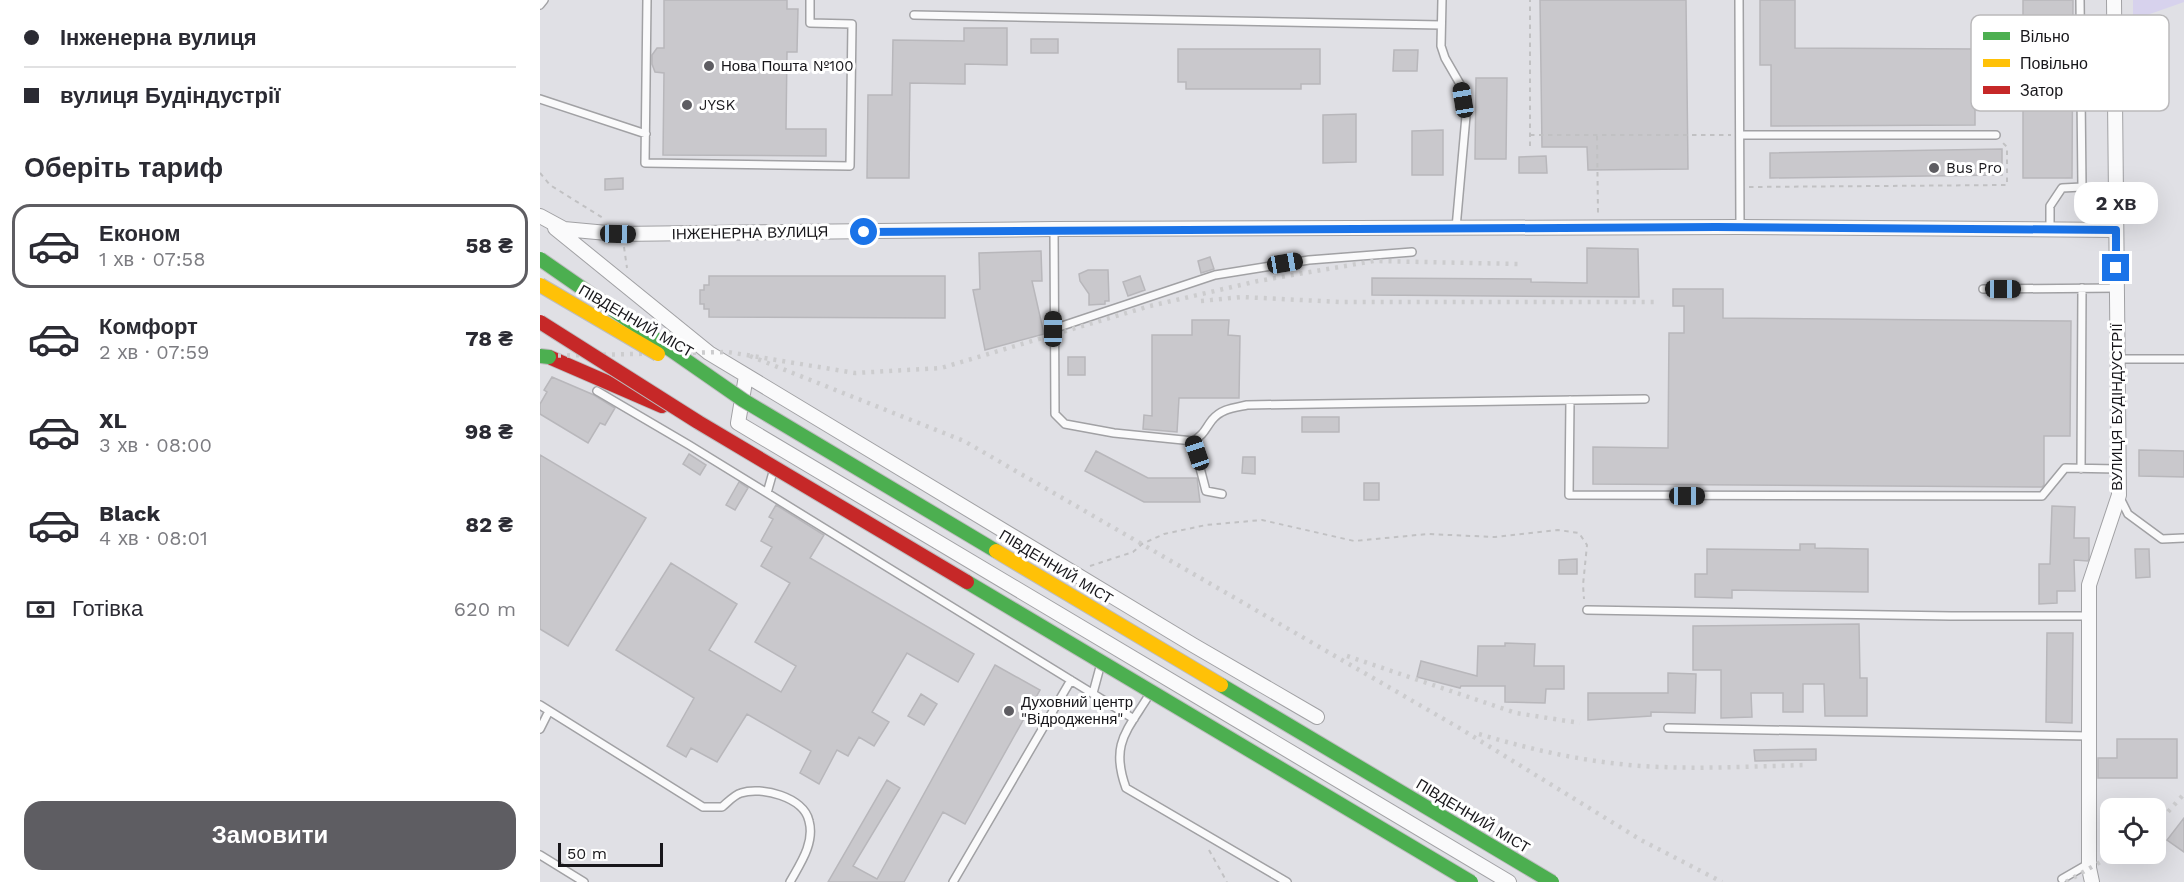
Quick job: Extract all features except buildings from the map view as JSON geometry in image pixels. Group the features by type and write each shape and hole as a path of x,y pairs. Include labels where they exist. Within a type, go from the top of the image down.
{"main road":[{"path":"540,259 743,400"},
{"name":"ПІВДЕННИЙ МІСТ","path":"540,285 743,400 1552,882"},
{"path":"540,322 698,422 1471,882"},
{"path":"542,356 698,422"}],"street":[{"name":"ВУЛИЦЯ БУДІНДУСТРІЇ","path":"2114,0 2114,15"},
{"name":"ВУЛИЦЯ БУДІНДУСТРІЇ","path":"2092,882 2089,863 2089,585 2119,495 2115,111"},
{"name":"ІНЖЕНЕРНА ВУЛИЦЯ","path":"544,219 564,229 629,234 1054,229 1740,227 2116,230"},
{"path":"544,219 709,352 746,376 1317,717"},
{"path":"746,376 738,423 1509,882"}],"lane":[{"path":"540,5 544,0"},
{"path":"647,0 645,163 850,166 852,24 810,24 810,0"},
{"path":"1442,0 1441,46 1460,84 1466,116 1456,228"},
{"path":"1739,0 1740,227"},
{"path":"2080,0 2080,15"},
{"path":"914,15 1442,25"},
{"path":"540,99 646,134"},
{"path":"2050,229 2050,206 2062,188 2082,187 2081,111"},
{"path":"1740,135 1996,135"},
{"path":"1054,229 1055,414 1065,424 1114,433 1193,441 1203,436 1212,420 1225,409 1247,405 1645,399"},
{"path":"1053,329 1215,275 1309,260 1412,252"},
{"path":"2081,469 2082,288"},
{"path":"1983,289 2117,288"},
{"path":"542,356 570,375"},
{"path":"2117,359 2184,359"},
{"path":"590,387 1134,719"},
{"path":"1570,400 1569,495 2042,496 2065,468 2118,469"},
{"path":"1193,441 1206,491 1222,494"},
{"path":"767,493 780,449"},
{"path":"2119,495 2128,514 2162,539 2184,538"},
{"path":"1587,610 2089,616"},
{"path":"1093,693 1107,643"},
{"path":"1161,675 1121,740 1119,768 1126,788 1287,882"},
{"path":"953,882 1071,680"},
{"path":"540,705 703,807 722,807 739,793 756,790 776,793 795,802 809,819 809,839 805,856 790,882"},
{"path":"540,729 549,711"},
{"path":"1668,729 2089,736"},
{"path":"540,855 584,882"},
{"path":"2062,879 2089,863"}],"path":[{"path":"1530,0 1530,146"},
{"path":"1530,135 1740,135"},
{"path":"1740,188 2007,185 2007,147 1996,135"},
{"path":"1597,136 1598,219"},
{"path":"540,173 550,184"},
{"path":"623,244 630,288"},
{"path":"1081,569 1133,552 1142,544 1164,534 1206,525 1262,520 1354,540 1428,534 1495,537 1558,530 1579,533 1587,545 1583,585 1587,610"},
{"path":"1197,829 1227,882"}],"shaded area":[{"path":"2133,0 2184,0 2184,2 2147,15 2133,15"}],"railway":[{"path":"540,356 728,352 855,373 941,368 1150,306 1258,281 1374,261 1520,264"},
{"path":"1201,301 1242,297 1340,302 1655,302"},
{"path":"750,356 964,441 1461,729 1641,840 1722,882"},
{"path":"1347,656 1516,713 1580,723"},
{"path":"1479,734 1569,756 1615,764 1699,768 1808,765"},
{"path":"2166,814 2184,794"},
{"path":"2066,882 2100,862"}],"traffic: jam":[{"path":"540,322 698,422"},
{"path":"549,357 662,406"},
{"path":"698,422 967,582"}],"traffic: fast":[{"path":"540,259 743,400 996,551"},
{"path":"540,356 549,357"},
{"path":"967,582 1471,882"},
{"path":"1221,685 1552,882"}],"traffic: slow":[{"path":"540,285 658,354"},
{"path":"996,551 1221,685"}],"place":[{"name":"Нова Пошта №100","path":"709,66"},
{"name":"JYSK","path":"687,105"},
{"name":"Bus Pro","path":"1934,168"},
{"name":"Духовний центр \"Відродження\"","path":"1009,711"}],"route":[{"path":"864,232 1716,227 2116,230 2116,268"}]}
